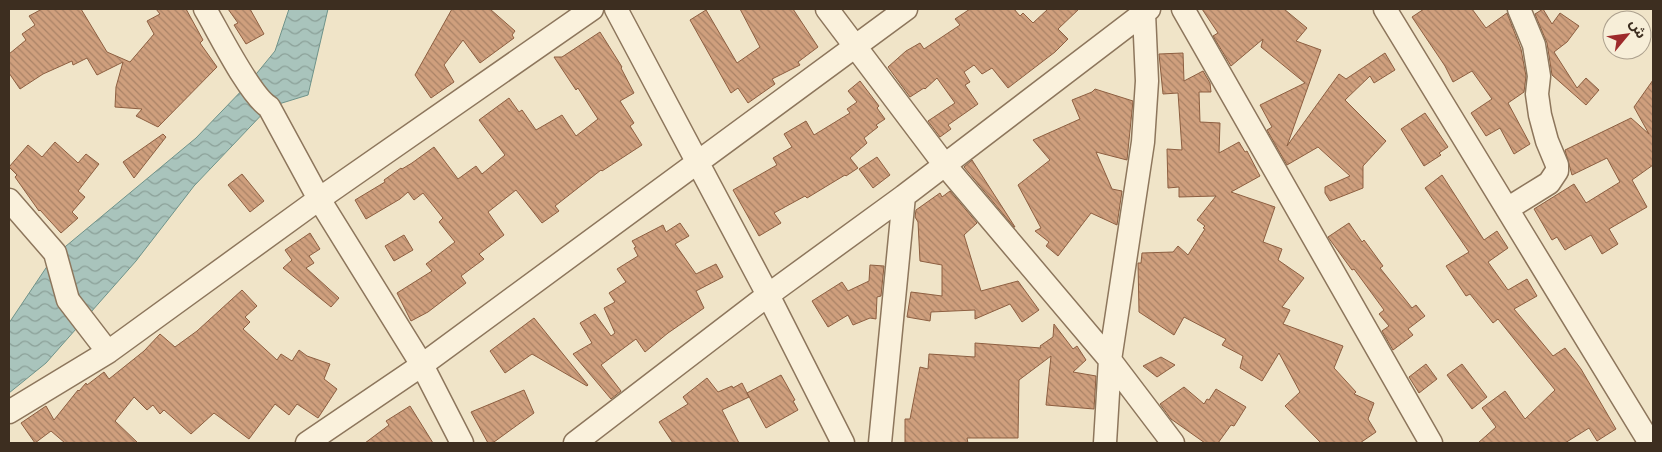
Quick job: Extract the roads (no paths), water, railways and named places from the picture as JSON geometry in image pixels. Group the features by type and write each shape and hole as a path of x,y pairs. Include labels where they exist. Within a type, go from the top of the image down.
{"street":[{"path":"205,9 248,84 264,104 269,107 319,199 422,365 462,443"},
{"path":"9,412 108,352 319,199 592,9"},
{"path":"616,9 768,295 843,443"},
{"path":"827,9 944,164 1110,360 1173,443"},
{"path":"307,443 422,365 906,9"},
{"path":"1183,9 1431,443"},
{"path":"1385,9 1648,441"},
{"path":"1507,209 1549,182 1555,177 1557,171 1557,165 1547,141 1540,114 1537,94 1539,76 1534,45 1519,9"},
{"path":"575,443 768,295 904,196 1146,11"},
{"path":"1105,443 1110,360 1143,142 1147,81 1146,11"},
{"path":"880,443 904,196"},
{"path":"9,200 55,254 68,300 108,352"}],"water":[{"path":"289,9 328,9 308,95 269,107 194,186 136,261 46,363 9,393 9,323 54,256 196,138 248,84 275,51"}]}
